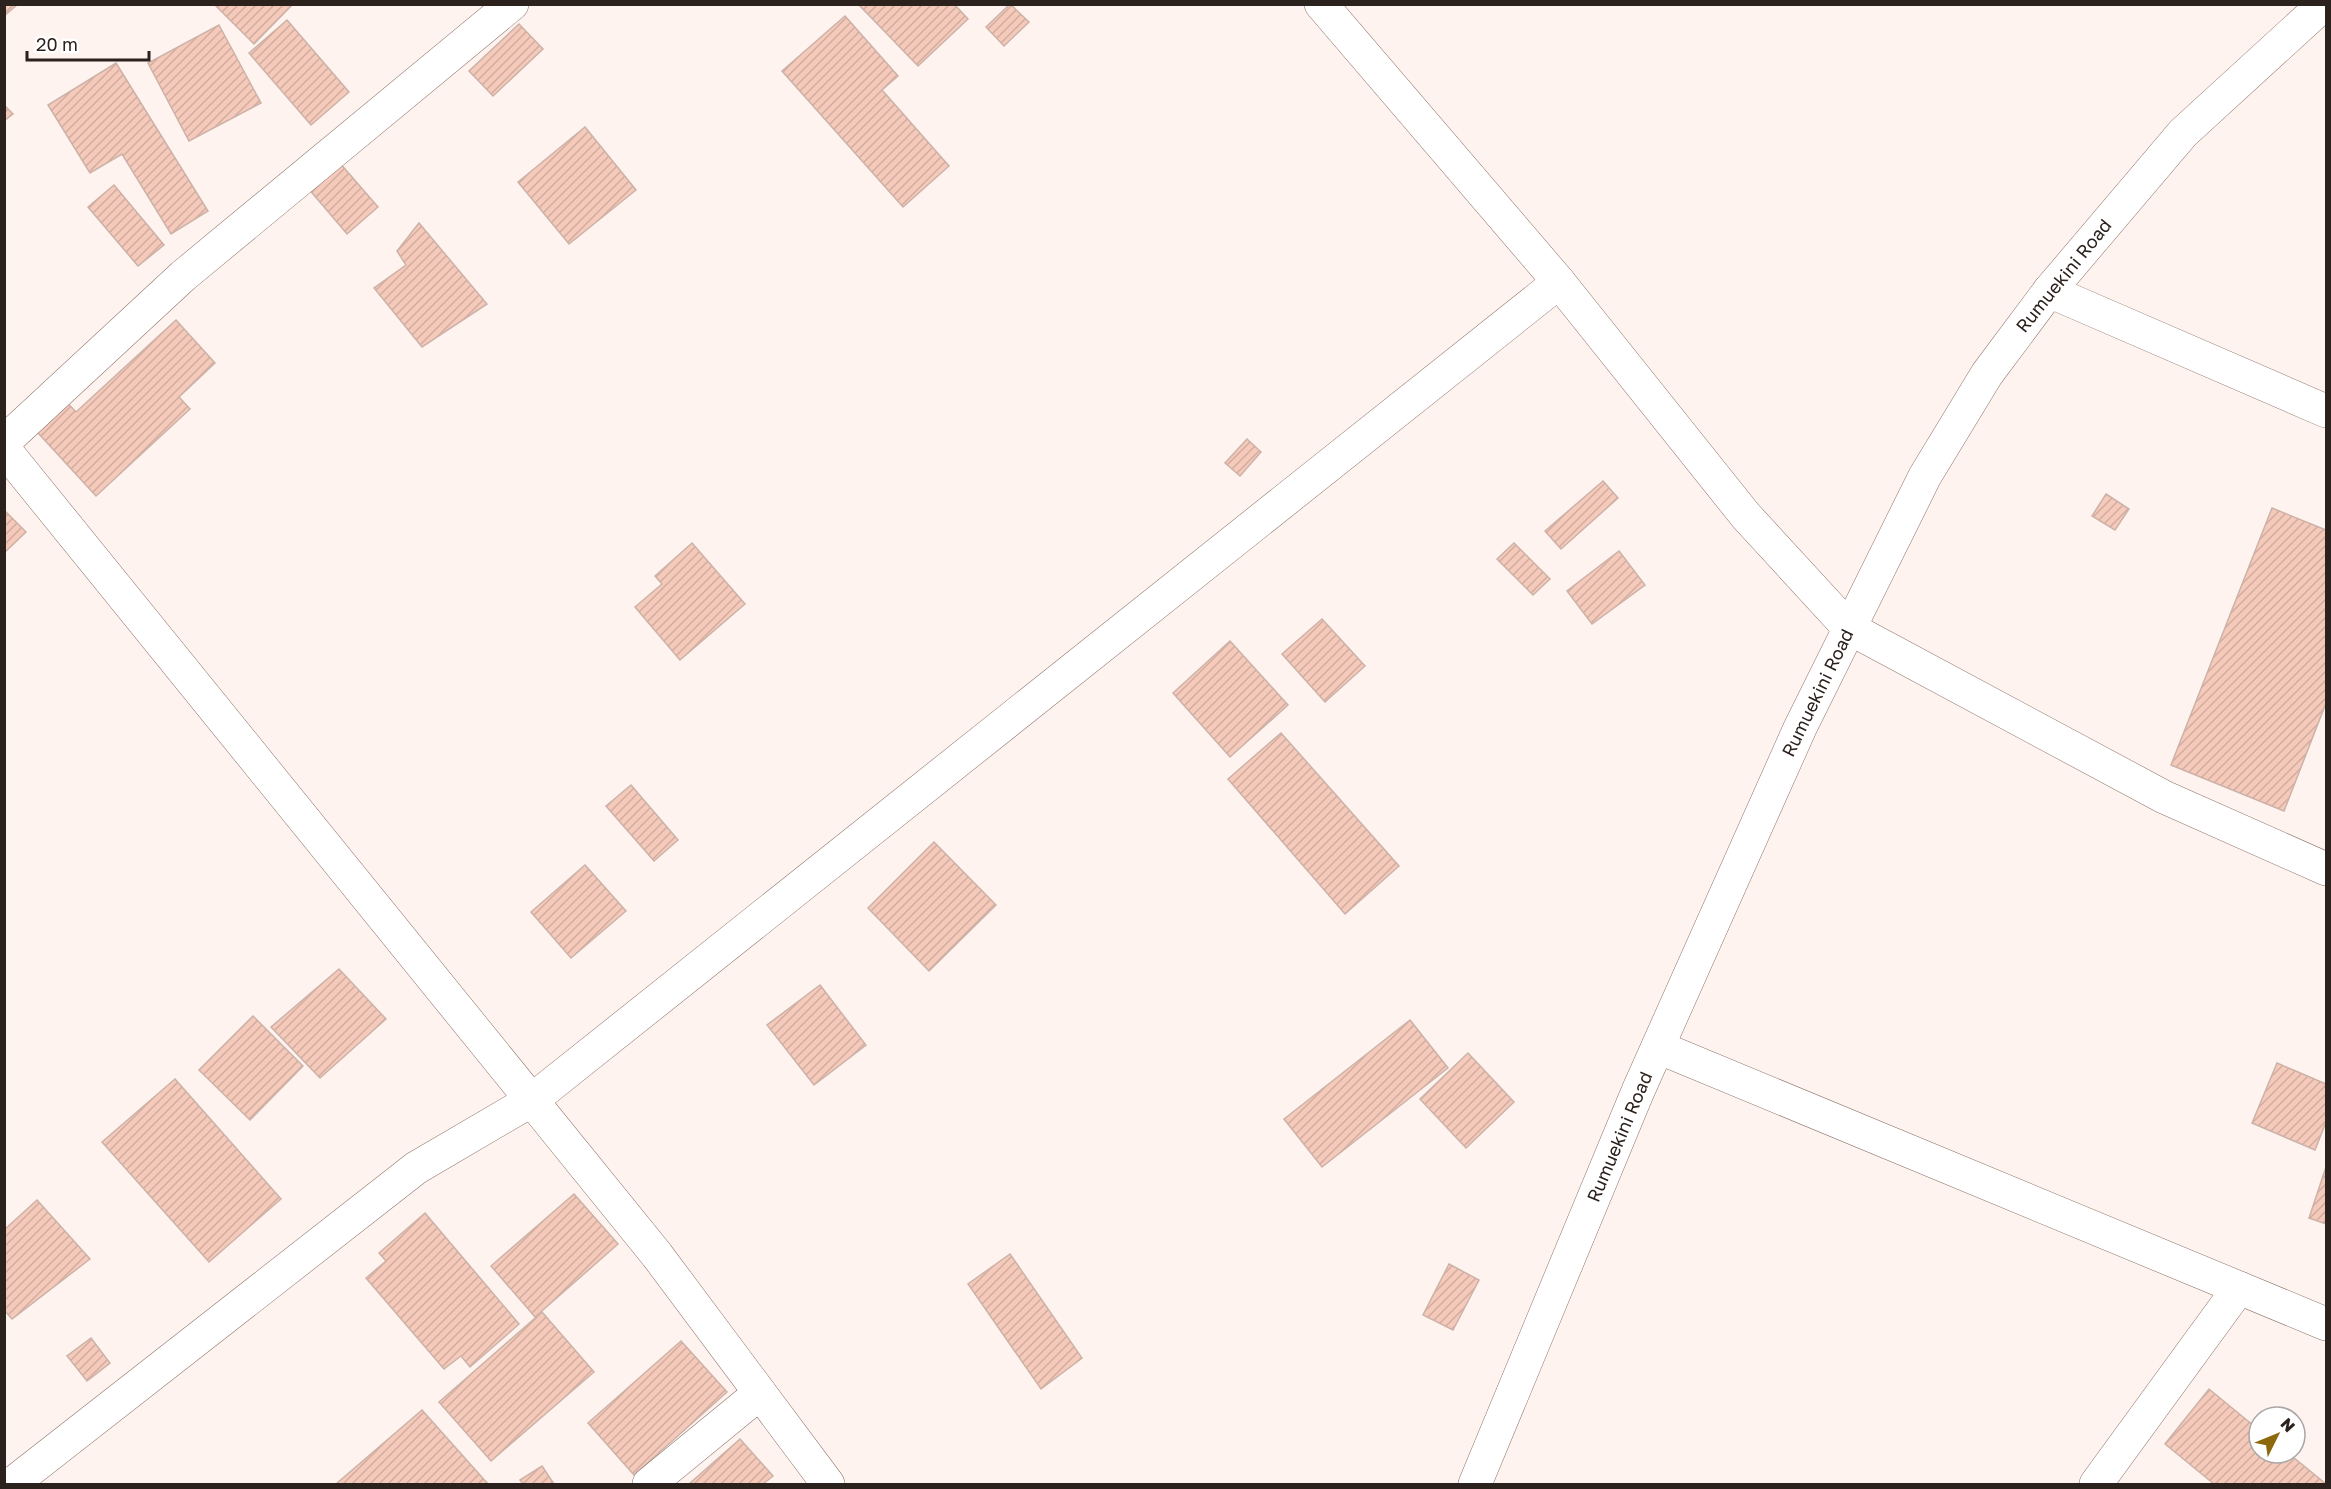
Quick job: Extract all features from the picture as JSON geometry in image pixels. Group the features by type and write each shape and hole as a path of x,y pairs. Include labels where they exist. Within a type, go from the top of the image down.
{"street":[{"path":"4,442 183,276 512,4"},
{"path":"1321,4 1559,282 1746,516 1850,628 2164,797 2326,869"},
{"name":"Rumuekini Road","path":"1475,1485 1658,1047 1800,728 1925,476 1987,374 2049,291 2183,133 2324,4"},
{"path":"12,1485 416,1168 532,1100 1559,282"},
{"path":"2049,291 2326,411"},
{"path":"4,449 657,1255 828,1485"},
{"path":"1658,1047 2326,1324"},
{"path":"2096,1485 2239,1288"},
{"path":"649,1485 760,1393"}],"building":[{"path":"4,4 18,4 4,16"},
{"path":"214,4 293,4 254,44"},
{"path":"858,4 954,4 968,19 918,66"},
{"path":"1010,4 1029,22 1004,46 986,27"},
{"path":"845,16 898,76 882,90 949,166 903,207 782,71"},
{"path":"287,20 349,92 311,125 249,53"},
{"path":"519,24 543,49 493,96 469,71"},
{"path":"219,25 261,103 189,141 148,63"},
{"path":"116,63 208,211 171,234 122,154 90,173 48,105"},
{"path":"4,105 13,114 4,121"},
{"path":"585,127 636,190 569,244 518,182"},
{"path":"339,162 378,207 347,234 308,188"},
{"path":"114,185 164,245 138,266 88,207"},
{"path":"419,223 487,304 422,347 374,288 406,265 397,251"},
{"path":"176,320 215,363 179,397 190,409 96,496 27,421 58,393 76,412"},
{"path":"1247,439 1261,452 1240,476 1225,463"},
{"path":"1603,481 1618,498 1561,549 1545,531"},
{"path":"2106,494 2129,509 2115,530 2092,516"},
{"path":"2272,508 2326,530 2326,703 2284,811 2171,765"},
{"path":"4,510 26,532 4,553"},
{"path":"692,543 745,604 680,660 635,607 662,584 655,576"},
{"path":"1514,543 1550,579 1533,595 1497,559"},
{"path":"1619,551 1645,585 1592,624 1567,591"},
{"path":"1322,619 1365,666 1325,702 1282,654"},
{"path":"1230,641 1288,705 1230,757 1173,693"},
{"path":"1281,733 1399,866 1345,914 1228,779"},
{"path":"631,785 678,840 654,861 606,806"},
{"path":"934,842 996,905 929,971 868,908"},
{"path":"585,865 626,911 571,958 531,912"},
{"path":"339,969 386,1019 320,1078 271,1027"},
{"path":"820,985 866,1045 814,1085 767,1025"},
{"path":"253,1016 303,1066 250,1120 199,1070"},
{"path":"1410,1020 1448,1068 1322,1167 1284,1119"},
{"path":"1468,1053 1514,1102 1466,1148 1420,1099"},
{"path":"2277,1063 2326,1084 2326,1122 2315,1150 2252,1123"},
{"path":"175,1079 281,1199 209,1262 102,1142"},
{"path":"2326,1167 2326,1224 2309,1218"},
{"path":"574,1194 618,1244 535,1317 491,1266"},
{"path":"37,1200 90,1259 12,1319 4,1310 4,1230"},
{"path":"425,1213 519,1324 470,1367 461,1356 444,1369 366,1278 386,1261 379,1253"},
{"path":"1010,1254 1082,1358 1041,1389 968,1284"},
{"path":"1449,1264 1479,1280 1453,1330 1423,1315"},
{"path":"542,1312 594,1372 491,1461 439,1402"},
{"path":"91,1338 110,1363 87,1381 67,1356"},
{"path":"681,1341 727,1392 634,1475 588,1423"},
{"path":"2209,1389 2247,1420 2247,1465 2303,1465 2326,1484 2214,1484 2165,1444"},
{"path":"422,1410 488,1484 336,1484"},
{"path":"740,1439 773,1476 763,1484 689,1484"},
{"path":"542,1466 554,1484 523,1484 520,1480"}]}
